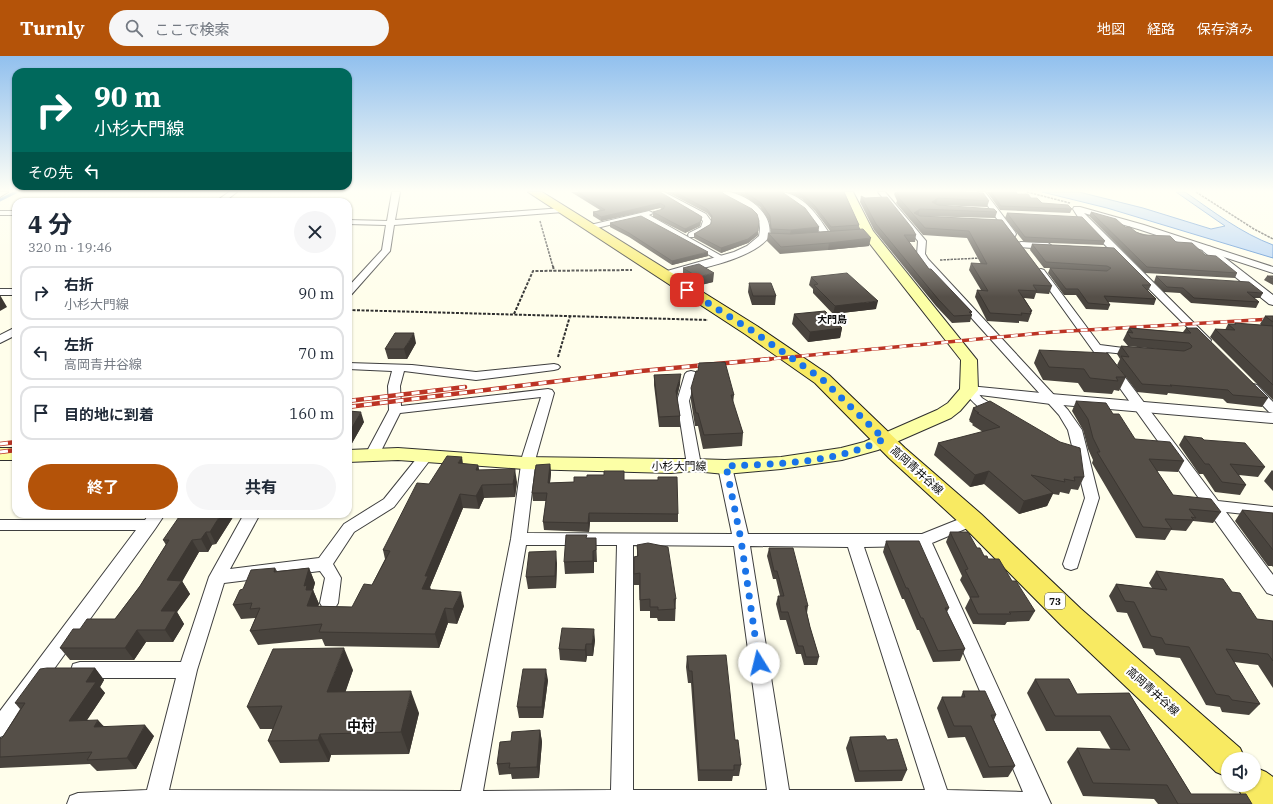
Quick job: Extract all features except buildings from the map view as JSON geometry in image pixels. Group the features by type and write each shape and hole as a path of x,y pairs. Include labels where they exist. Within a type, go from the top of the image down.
{"main road":[{"path":"861,227 863,233 969,360 970,390"},
{"name":"高岡青井谷線","path":"589,228 732,318 822,379 897,453 972,520 1071,617 1221,754"},
{"name":"小杉大門線","path":"352,456 398,454 529,464 726,466 781,463 842,454 871,446 944,414 954,407 970,390"},
{"path":"1261,790 1273,801"}],"street":[{"path":"352,289 386,251 389,227"},
{"path":"589,228 593,227"},
{"path":"664,227 723,259"},
{"path":"685,238 705,227"},
{"path":"658,272 723,259 750,248 768,237 766,227"},
{"path":"822,227 828,236"},
{"path":"911,227 922,240 921,254 925,261 1064,413 1075,430 1092,498 1071,564"},
{"path":"1007,227 1029,257"},
{"path":"1090,227 1116,250 1214,348"},
{"path":"1141,227 1273,270"},
{"path":"1021,245 1060,247"},
{"path":"1100,249 1116,250"},
{"path":"1207,249 1273,301"},
{"path":"1036,266 1271,584"},
{"path":"1143,277 1159,278"},
{"path":"1235,282 1250,283"},
{"path":"0,292 12,292"},
{"path":"0,340 12,332"},
{"path":"1097,348 1142,352"},
{"path":"352,366 399,368 476,376 554,367"},
{"path":"372,455 395,410 394,386 399,368"},
{"path":"691,374 683,401 694,465"},
{"path":"1246,381 1273,409"},
{"path":"970,390 1051,399 1273,418"},
{"path":"970,390 978,402 1005,418"},
{"path":"395,410 548,393 529,457 519,539 470,803"},
{"path":"1067,452 1082,456"},
{"path":"217,577 324,564 349,528 389,503 426,456"},
{"path":"726,466 741,540 780,801"},
{"path":"1213,506 1273,512"},
{"path":"156,802 188,670 217,577 250,518"},
{"path":"0,525 153,519"},
{"path":"0,727 153,519"},
{"path":"519,539 923,540 972,520"},
{"path":"622,803 625,540"},
{"path":"78,804 156,802 622,803 780,801 1040,803 923,540"},
{"path":"854,541 941,802"},
{"path":"324,564 333,578 329,603"},
{"path":"42,670 188,670"}],"path":[{"path":"541,227 554,271"},
{"path":"1251,227 1273,239"},
{"path":"925,261 986,258"},
{"path":"514,314 533,271 658,272"},
{"path":"352,310 720,320 732,318"},
{"path":"554,367 570,316"}],"water":[{"path":"1170,227 1204,227 1211,229 1221,227 1237,227 1273,245 1273,258"}],"railway":[{"path":"760,360 1053,332 1273,319"},
{"path":"352,407 641,371 770,359"},
{"path":"352,401 465,387"},
{"path":"0,444 12,442"},
{"path":"0,452 12,450"}],"district":[{"name":"大門島","path":"832,319"},
{"name":"中村","path":"361,726"}],"route":[{"path":"687,290 751,330 822,379 884,439 871,446 842,454 781,463 726,466 741,540 759,663"}]}
